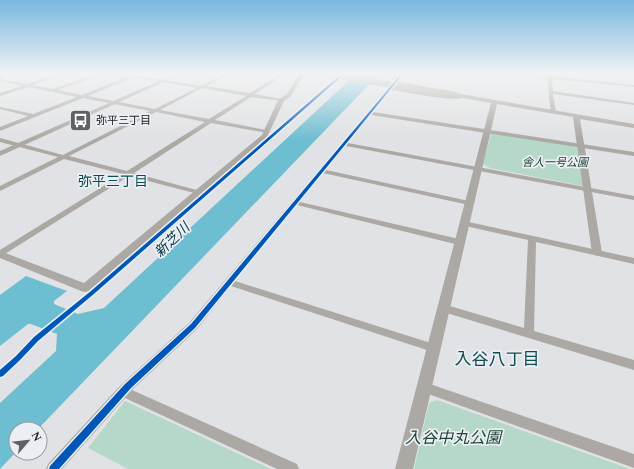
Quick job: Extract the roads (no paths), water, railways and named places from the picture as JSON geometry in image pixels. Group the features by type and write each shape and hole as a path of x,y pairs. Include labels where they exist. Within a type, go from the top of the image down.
{"street":[{"path":"0,129 82,96 266,132"},
{"path":"0,154 129,96"},
{"path":"0,189 185,96"},
{"path":"0,254 249,96"},
{"path":"255,96 281,100"},
{"path":"0,254 85,288 265,136 281,100 288,96"},
{"path":"53,469 123,391 193,326 384,96"},
{"path":"445,96 464,97"},
{"path":"459,96 634,126"},
{"path":"551,96 553,112"},
{"path":"578,96 634,104"},
{"path":"404,469 494,102"},
{"path":"0,108 34,116"},
{"path":"371,113 634,154"},
{"path":"576,116 597,253"},
{"path":"0,140 198,192"},
{"path":"344,144 634,198"},
{"path":"322,171 469,203"},
{"path":"296,203 459,242"},
{"path":"464,223 634,261"},
{"path":"529,334 532,238"},
{"path":"231,282 434,348"},
{"path":"443,308 634,365"},
{"path":"424,388 634,461"},
{"path":"123,391 292,469"}],"water":[{"path":"332,96 358,96 46,421 8,421 8,460 0,469 0,403 56,351 57,334 28,324 0,346 0,295 26,276 67,291 54,301 54,304 78,314 104,308"}],"place":[{"name":"弥平三丁目","path":"80,120"}],"district":[{"name":"弥平三丁目","path":"113,181"},
{"name":"入谷八丁目","path":"497,360"}],"park label":[{"name":"舎人一号公園","path":"555,162"},
{"name":"入谷中丸公園","path":"453,438"}],"water label":[{"name":"新芝川","path":"172,240"}]}
